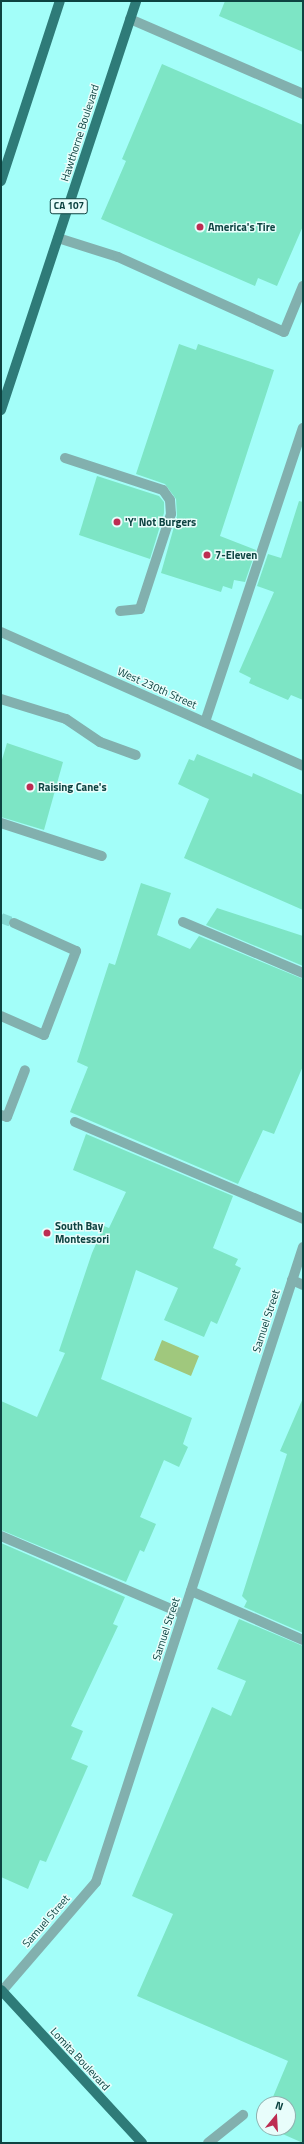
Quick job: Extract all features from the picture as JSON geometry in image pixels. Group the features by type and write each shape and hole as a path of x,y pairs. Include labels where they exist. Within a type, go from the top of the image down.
{"main road":[{"path":"1,181 60,1"},
{"name":"Hawthorne Boulevard","path":"1,410 136,1"},
{"name":"Lomita Boulevard","path":"1,1991 142,2143"}],"street":[{"path":"130,19 303,94"},
{"path":"58,238 118,257 284,332 303,286"},
{"path":"205,722 303,428"},
{"path":"65,458 163,490 170,500 171,514 140,610 120,611"},
{"name":"West 230th Street","path":"1,632 303,766"},
{"path":"1,701 13,703 66,720 100,742 136,755"},
{"path":"1,823 102,856"},
{"path":"183,922 303,973"},
{"path":"1,1016 44,1035 76,951 14,923"},
{"path":"1,1115 7,1117 25,1070"},
{"path":"75,1122 303,1219"},
{"name":"Samuel Street","path":"1,1991 96,1882 303,1247"},
{"path":"292,1280 303,1285"},
{"path":"1,1536 183,1614"},
{"path":"191,1591 303,1640"},
{"path":"208,2143 243,2115"}],"shaded area":[{"path":"162,1340 199,1356 191,1376 154,1360"}],"building":[{"path":"225,1 303,1 303,52 219,16"},
{"path":"162,64 303,125 303,226 277,286 258,278 255,286 101,219 126,161 122,159"},
{"path":"179,344 196,350 198,344 274,370 220,536 256,550 245,582 234,580 232,589 223,586 221,592 161,573 177,516 176,499 165,484 136,474"},
{"name":"'Y' Not Burgers","path":"97,476 159,496 164,502 164,513 150,559 79,535"},
{"path":"299,501 303,502 303,700 291,695 288,700 249,683 251,678 239,672 274,592 257,586 268,554 281,558"},
{"name":"Raising Cane's","path":"7,743 63,762 44,830 1,817 1,763"},
{"path":"197,754 252,777 253,773 303,795 303,910 184,858 209,799 178,784 189,759 194,761"},
{"path":"141,883 171,893 157,935 190,949 199,936 303,979 303,1066 274,1134 263,1130 238,1184 70,1112 88,1067 77,1062 109,963 115,965"},
{"path":"217,908 303,936 303,966 206,925"},
{"path":"86,1134 233,1196 213,1248 238,1259 235,1265 241,1268 217,1324 211,1321 204,1337 164,1320 178,1288 136,1270 101,1379 192,1418 183,1444 188,1447 179,1467 164,1460 140,1517 156,1524 144,1552 140,1550 126,1582 1,1530 1,1401 37,1417 65,1353 59,1351 92,1253 104,1226 109,1228 126,1192 73,1170"},
{"path":"303,1398 303,1633 244,1607 247,1601 242,1596 287,1454 280,1451"},
{"path":"1,1543 125,1597 113,1624 118,1626 71,1726 83,1731 71,1759 88,1766 46,1862 40,1860 28,1889 1,1877"},
{"path":"239,1619 303,1646 303,2143 287,2136 296,2136 296,2096 273,2096 288,2061 137,1996 173,1914 132,1896 212,1707 231,1716 246,1681 217,1669"}],"tunnel":[{"path":"1,918 14,923"}],"place":[{"name":"America's Tire","path":"200,227"},
{"name":"'Y' Not Burgers","path":"117,522"},
{"name":"7-Eleven","path":"207,555"},
{"name":"Raising Cane's","path":"30,787"},
{"name":"South Bay Montessori","path":"47,1233"}]}
